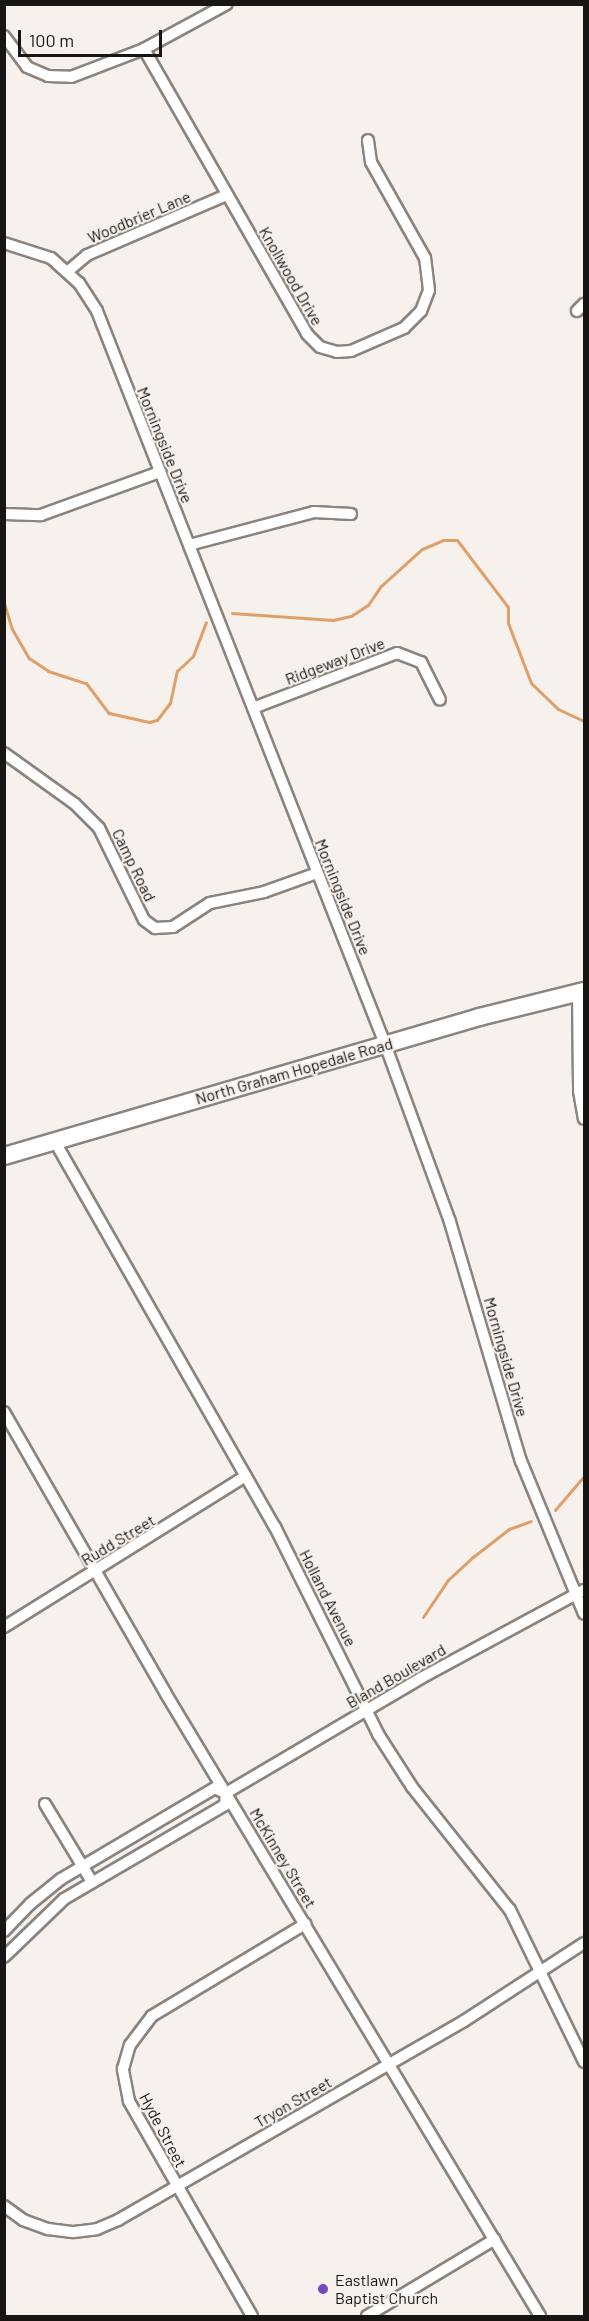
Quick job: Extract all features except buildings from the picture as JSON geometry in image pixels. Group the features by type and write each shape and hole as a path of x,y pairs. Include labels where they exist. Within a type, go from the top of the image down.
{"street":[{"path":"4,36 27,66 60,77 82,74 144,49 227,4"},
{"name":"Knollwood Drive","path":"144,49 312,341 328,351 351,351 404,328 421,311 429,290 425,258 370,162 368,140"},
{"name":"Woodbrier Lane","path":"67,272 87,255 226,195"},
{"name":"Morningside Drive","path":"4,243 40,251 67,272 97,311 385,1044 450,1222 524,1470 580,1592 585,1614"},
{"path":"4,514 41,515 159,472"},
{"path":"189,545 314,512 351,514"},
{"name":"Ridgeway Drive","path":"253,708 397,653 421,662 440,700"},
{"name":"Camp Road","path":"4,753 75,804 99,828 144,920 155,928 173,927 210,903 264,892 317,873"},
{"path":"581,991 579,1091 585,1119"},
{"name":"North Graham Hopedale Road","path":"4,1156 385,1044 581,991"},
{"name":"Holland Avenue","path":"54,1140 246,1476 367,1711 412,1786 510,1910 585,2062"},
{"name":"McKinney Street","path":"4,1412 226,1793 540,2316"},
{"name":"Rudd Street","path":"4,1628 246,1476"},
{"name":"Bland Boulevard","path":"226,1793 580,1592"},
{"name":"Bland Boulevard","path":"4,1931 42,1893 215,1788 226,1793"},
{"name":"Bland Boulevard","path":"4,1957 51,1909 92,1882 225,1805 226,1793"},
{"path":"45,1804 92,1882"},
{"name":"Hyde Street","path":"252,2316 129,2101 123,2069 129,2044 152,2016 305,1924"},
{"name":"Tryon Street","path":"4,2206 23,2220 48,2229 74,2232 97,2229 118,2220 390,2065 585,1943"},
{"path":"367,2316 495,2240"}],"waterway":[{"path":"232,613 333,620 351,616 368,605 381,586 422,549 443,540 457,540 508,607 508,623 531,683 558,709 584,721"},
{"path":"4,603 12,629 29,658 48,671 86,683 109,713 149,722 157,720 170,703 177,671 193,656 206,622"},
{"path":"555,1510 584,1476"},
{"path":"423,1617 448,1580 473,1557 509,1529 531,1521"}],"place":[{"name":"Eastlawn Baptist Church","path":"323,2289"}]}
